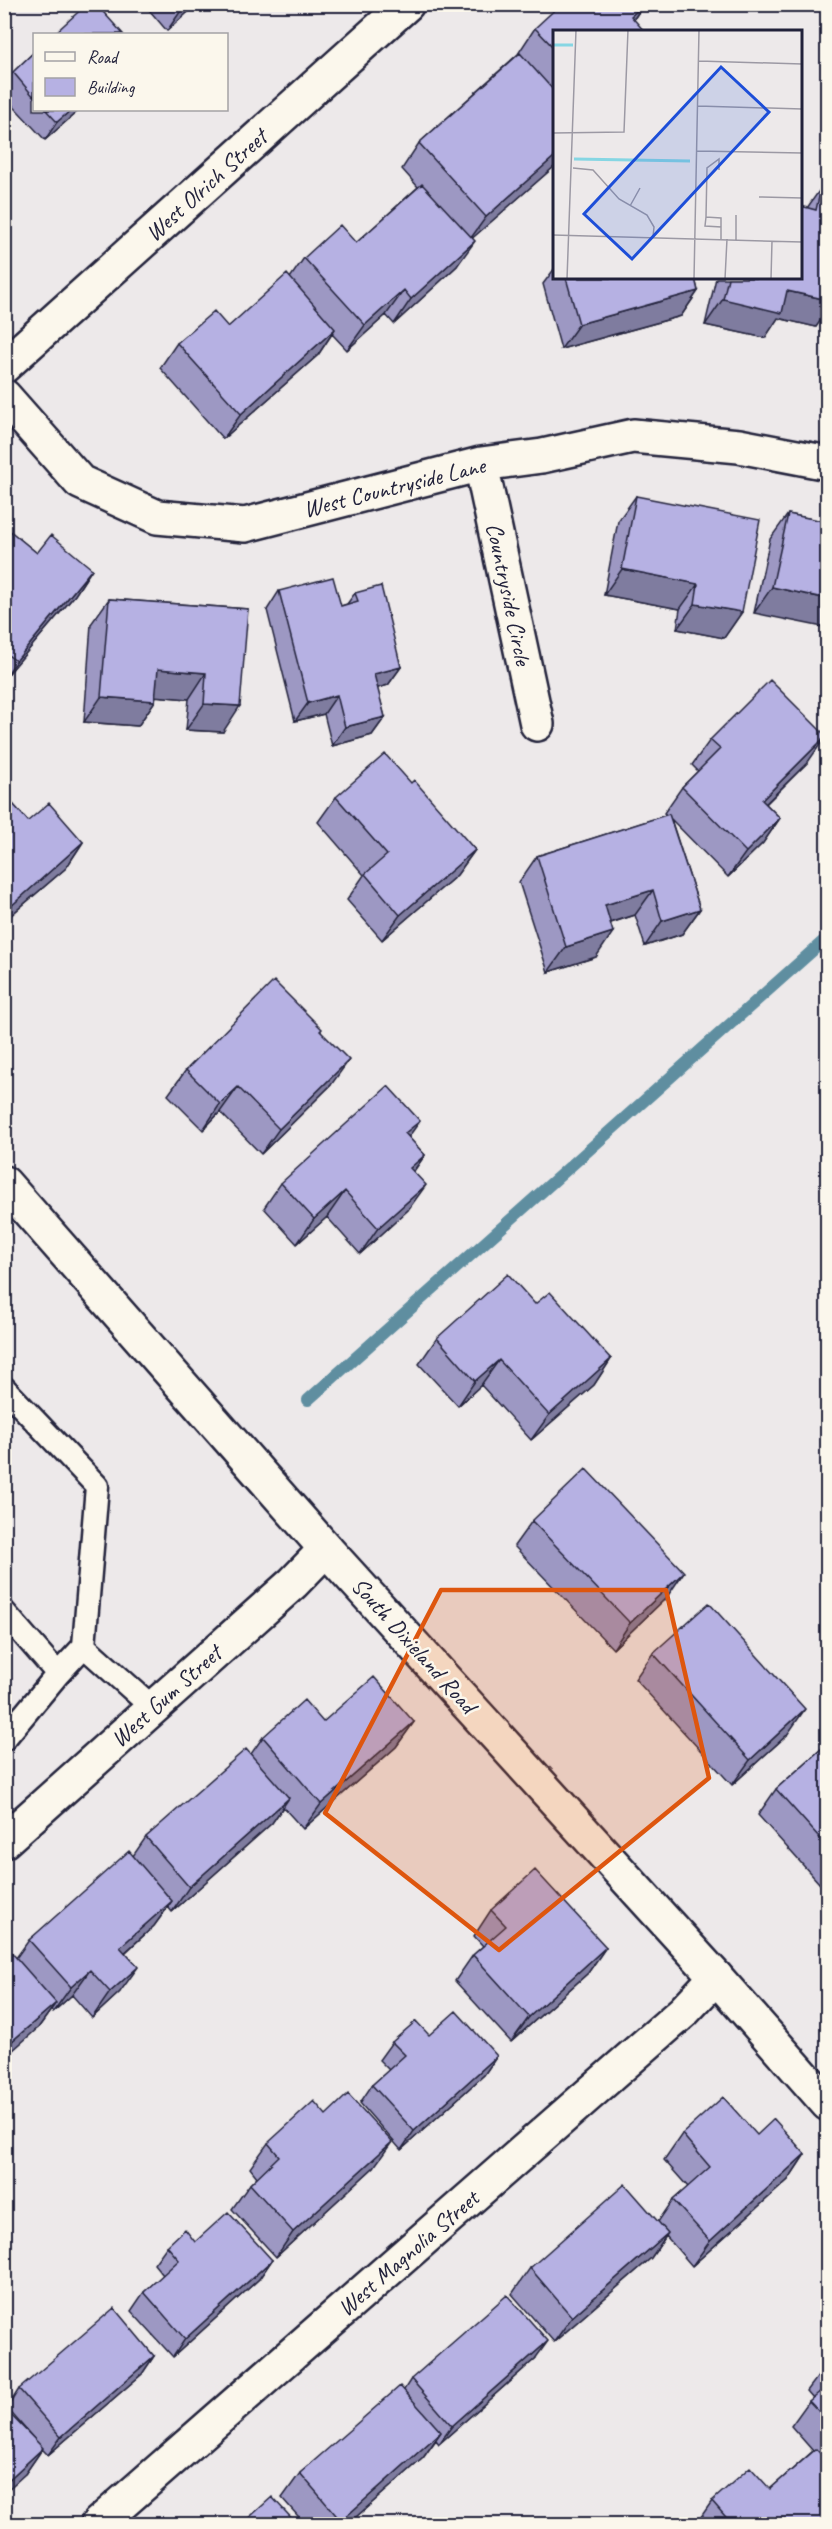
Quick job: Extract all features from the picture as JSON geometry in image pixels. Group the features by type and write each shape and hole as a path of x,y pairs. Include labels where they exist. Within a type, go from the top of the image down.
{"street":[{"name":"West Olrich Street","path":"4,366 407,4"},
{"name":"West Countryside Lane","path":"4,396 80,482 157,517 245,525 481,464 542,456 633,435 740,446 828,463"},
{"name":"Countryside Circle","path":"481,464 537,724"},
{"name":"South Dixieland Road","path":"4,1183 326,1549 716,1977 828,2104"},
{"name":"West Gum Street","path":"4,1840 293,1583 326,1549"},
{"name":"West Magnolia Street","path":"98,2524 683,2012 716,1977"}],"lane":[{"path":"4,1388 97,1486 84,1646 4,1739"},
{"path":"4,1612 58,1674"},
{"path":"84,1646 153,1708"}],"highlighted area":[{"path":"441,1590 666,1590 709,1778 499,1950 325,1813"}],"building":[{"path":"87,4 96,4 122,33 55,33"},
{"path":"173,4 189,4 180,12"},
{"path":"561,4 644,4 631,16 643,30 553,30 553,47 535,28"},
{"path":"33,53 33,96 13,72"},
{"path":"520,53 553,90 553,158 486,217 419,143"},
{"path":"47,111 70,111 57,122"},
{"path":"422,184 475,241 411,299 404,290 365,325 304,258 340,225 356,243"},
{"path":"821,188 828,189 828,300 787,291 782,313 723,299 728,279 802,279 802,206 816,210"},
{"path":"287,274 335,329 241,414 177,343 214,311 228,327"},
{"path":"566,279 695,279 698,291 579,324"},
{"path":"636,496 760,520 742,612 695,604 698,584 622,569"},
{"path":"788,514 828,522 828,599 772,587"},
{"path":"4,526 37,553 51,535 92,569 16,661 4,652"},
{"path":"333,577 341,606 358,601 355,593 381,586 401,667 374,674 385,717 345,727 337,695 308,703 279,591"},
{"path":"109,599 248,609 240,706 204,704 206,673 158,669 155,701 101,697"},
{"path":"770,680 826,736 762,800 780,818 746,852 682,787 720,749 710,740"},
{"path":"385,754 411,783 414,780 475,850 400,915 365,874 387,855 336,797"},
{"path":"4,794 28,821 49,803 83,842 10,907 4,901"},
{"path":"669,814 700,909 662,921 653,890 605,905 613,932 566,947 537,856"},
{"path":"274,981 349,1060 279,1129 238,1087 220,1104 186,1070"},
{"path":"388,1086 420,1121 405,1133 425,1155 410,1168 426,1185 378,1228 345,1191 314,1219 281,1183"},
{"path":"508,1274 535,1304 550,1292 611,1359 549,1415 499,1360 475,1381 437,1338"},
{"path":"586,1469 684,1572 630,1623 532,1521"},
{"path":"709,1603 805,1709 750,1760 653,1653"},
{"path":"374,1677 414,1722 321,1804 263,1737 304,1700 323,1722"},
{"path":"828,1743 828,1847 776,1789"},
{"path":"246,1749 289,1798 189,1887 146,1837"},
{"path":"129,1851 172,1901 120,1947 138,1967 110,1992 90,1970 71,1987 29,1940"},
{"path":"535,1870 606,1947 529,2017 473,1955 506,1926 491,1910"},
{"path":"12,1953 56,2003 4,2048 4,1959"},
{"path":"456,2011 497,2056 414,2131 372,2085 405,2055 392,2042 416,2021 429,2035"},
{"path":"348,2094 392,2142 293,2232 250,2184 279,2156 268,2143 314,2101 326,2115"},
{"path":"723,2097 757,2135 774,2119 805,2154 710,2241 673,2200 710,2167 682,2134"},
{"path":"625,2184 668,2233 572,2317 530,2268"},
{"path":"228,2212 272,2260 185,2339 144,2292 179,2260 167,2246 185,2229 195,2242"},
{"path":"507,2295 548,2341 452,2426 411,2379"},
{"path":"114,2308 154,2356 61,2437 19,2389"},
{"path":"828,2385 828,2421 809,2401"},
{"path":"400,2386 441,2432 341,2521 300,2473"},
{"path":"4,2408 43,2448 4,2484"},
{"path":"816,2449 828,2462 828,2522 825,2524 730,2524 712,2501 750,2467 770,2489"},
{"path":"272,2497 297,2524 242,2524"}],"waterway":[{"path":"308,1400 828,937"}]}
